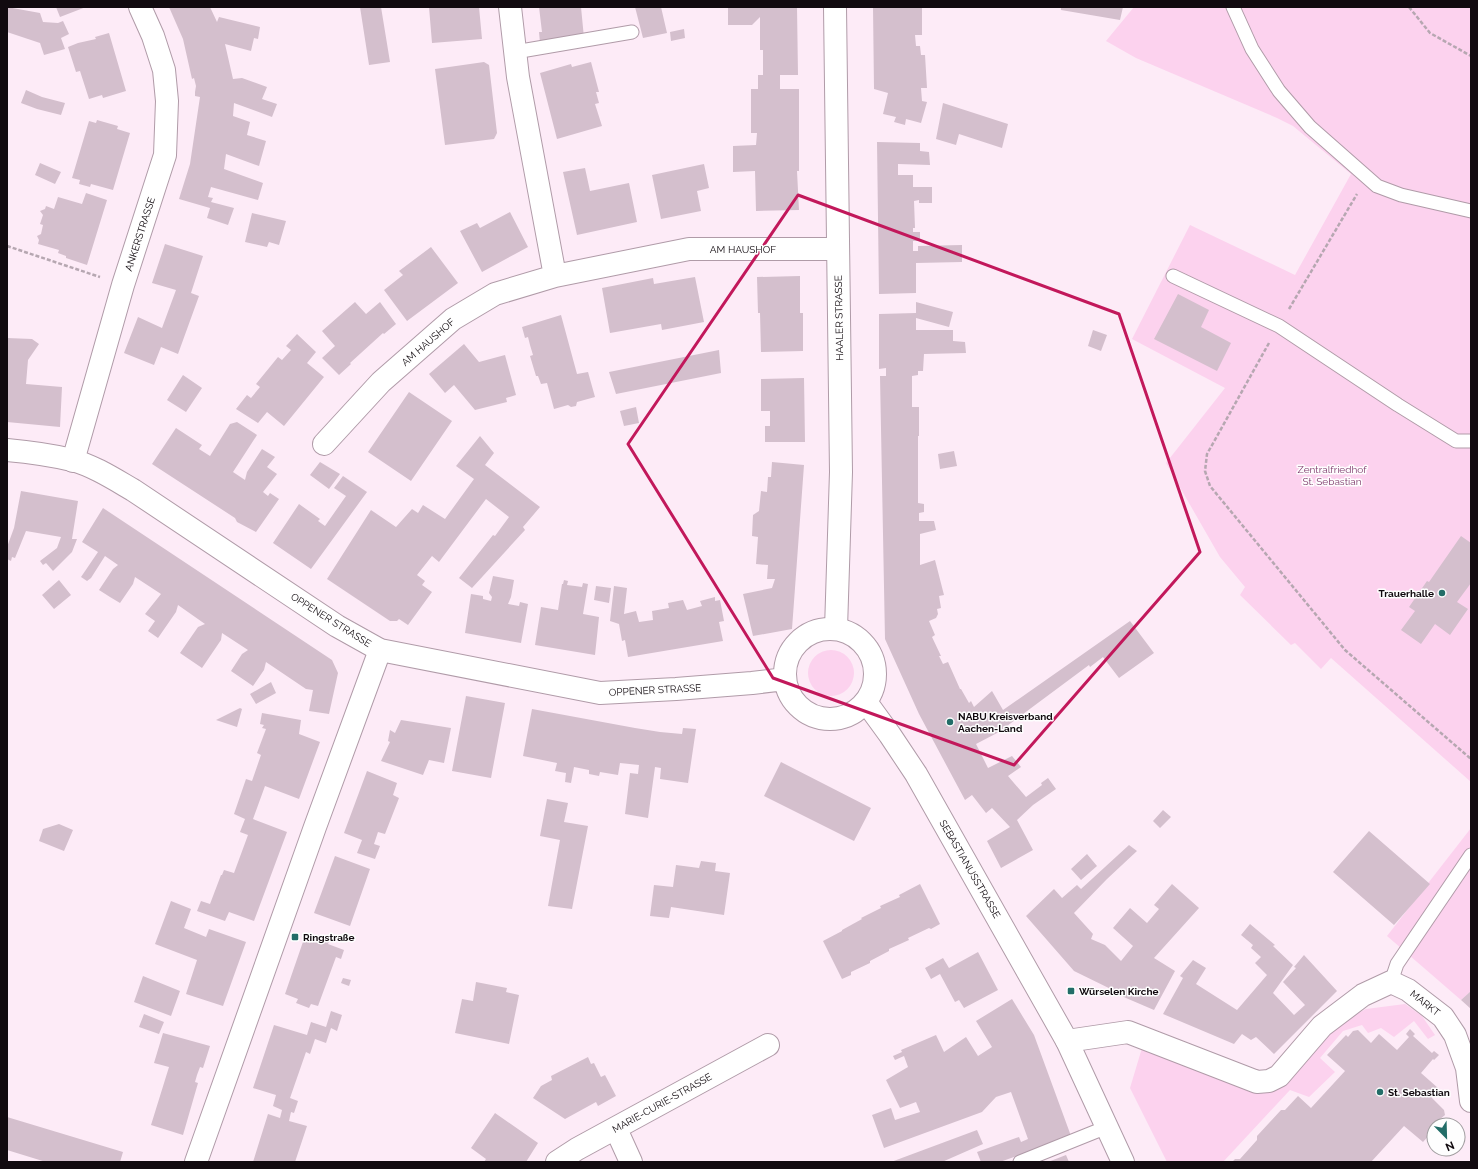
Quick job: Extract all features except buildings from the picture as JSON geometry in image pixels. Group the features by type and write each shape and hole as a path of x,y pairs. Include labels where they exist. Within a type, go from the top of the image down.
{"street":[{"name":"ANKERSTRASSE","path":"72,460 124,285 165,155 167,101 164,70 153,36 140,7"},
{"path":"510,7 518,77 555,276"},
{"name":"HAALER STRASSE","path":"835,7 841,472 836,629"},
{"name":"AM HAUSHOF","path":"324,444 381,382 453,319 495,294 555,276 689,249 838,249"},
{"name":"OPPENER STRASSE","path":"7,450 31,452 72,460 101,472 133,490 337,626 380,650 600,693 676,689 785,679"},
{"path":"836,629 849,633 860,640 869,651 874,663 875,677 873,690 866,702 855,712 841,718 825,719 811,715 798,706 789,694 785,679 786,665 790,653 798,642 809,634 822,630 836,629"},
{"path":"196,1162 315,827 380,650"},
{"name":"SEBASTIANUSSTRASSE","path":"866,702 890,734 916,774 1067,1040 1123,1162"},
{"path":"1067,1040 1128,1032 1257,1082 1270,1081 1278,1076 1322,1026 1363,995 1391,982"},
{"name":"MARKT","path":"1391,982 1408,990 1443,1017 1455,1034 1467,1068 1471,1101"},
{"name":"MARIE-CURIE-STRASSE","path":"557,1162 577,1149 768,1045"},
{"path":"616,1129 631,1162"}],"lane":[{"path":"1233,7 1252,49 1280,91 1310,127 1367,177 1378,186 1401,195 1471,211"},
{"path":"515,52 632,32"},
{"path":"1173,276 1279,326 1398,405 1456,441 1471,441"},
{"path":"1391,982 1397,964 1471,855"},
{"path":"1020,1162 1107,1127"}],"path":[{"path":"1409,7 1430,33 1471,56"},
{"path":"1367,177 1279,326 1207,454 1205,471 1210,486 1345,650 1471,759"},
{"path":"7,246 124,285"}],"highlighted area":[{"path":"798,195 1119,314 1200,552 1014,765 773,678 628,444"}],"green space":[{"name":"Zentralfriedhof St. Sebastian","path":"1134,7 1471,7 1471,782 1331,658 1321,669 1295,643 1291,645 1240,595 1245,587 1220,557 1166,463 1225,388 1132,339 1190,225 1295,275 1351,174 1293,126 1136,58 1106,41"},
{"path":"831,650 844,654 850,660 854,673 850,686 844,692 831,696 818,692 812,686 808,673 812,660 818,654"},
{"path":"1471,828 1471,991 1461,1000 1387,936"},
{"path":"1405,1004 1422,1016 1435,1035 1428,1039 1414,1021 1394,1037 1381,1028 1368,1033 1362,1025 1343,1031 1320,1058 1335,1072 1309,1097 1290,1090 1223,1162 1167,1162 1130,1088 1142,1048 1254,1088 1327,1030 1366,1009"}],"place":[{"name":"Trauerhalle","path":"1442,593"},
{"name":"NABU Kreisverband Aachen-Land","path":"950,722"},
{"name":"Ringstraße","path":"295,937"},
{"name":"Würselen Kirche","path":"1071,991"},
{"name":"St. Sebastian","path":"1380,1092"}]}
